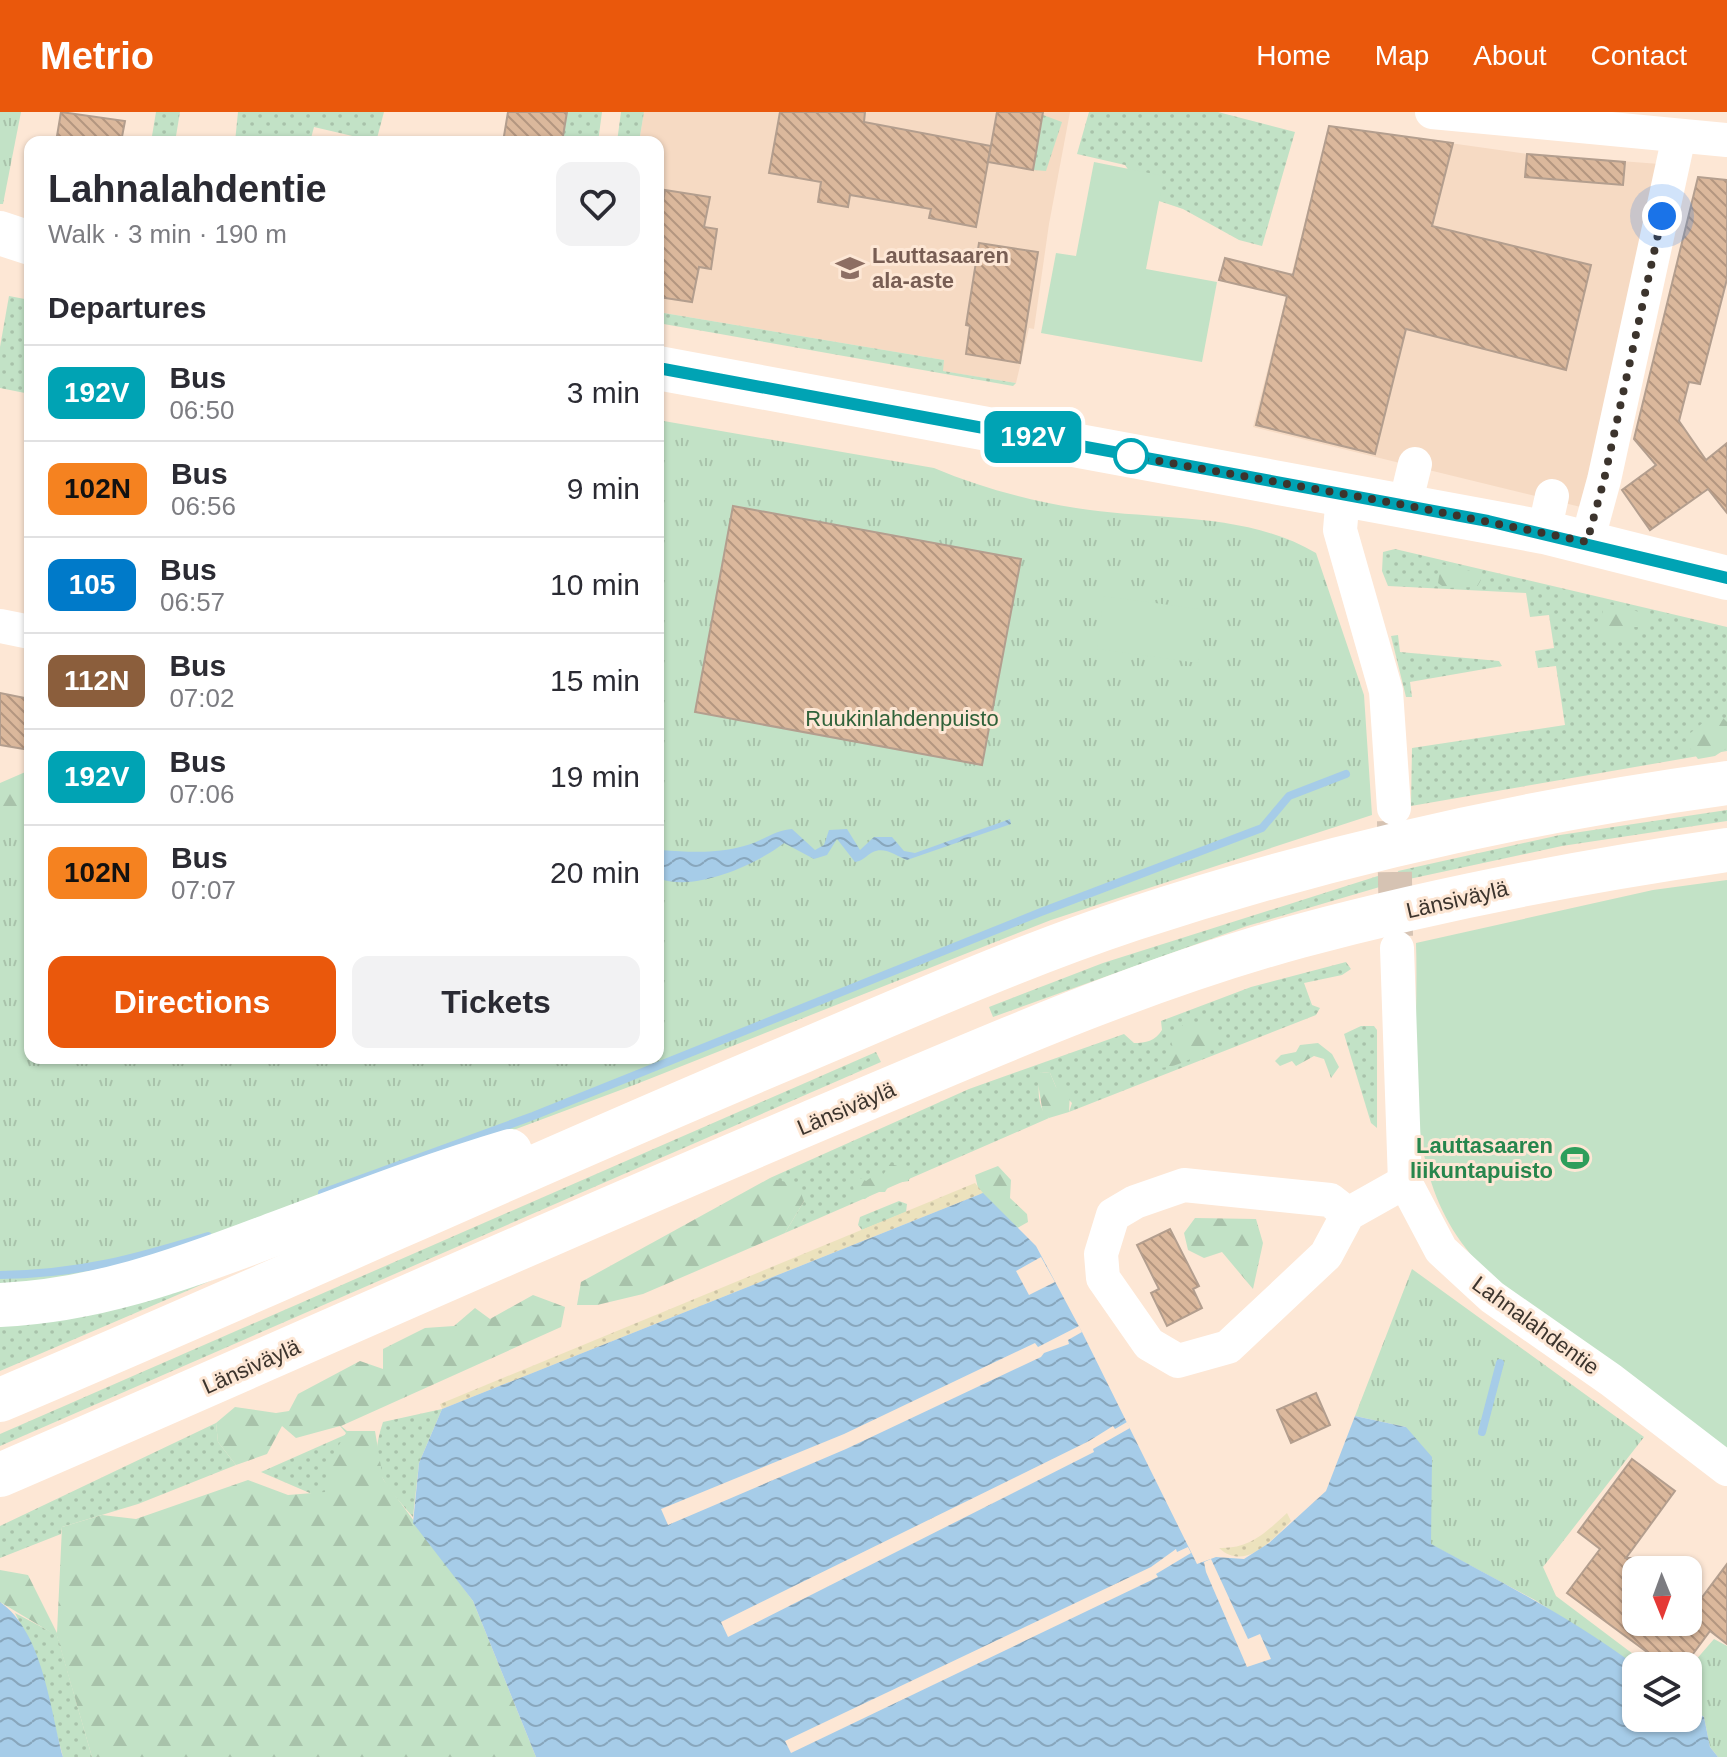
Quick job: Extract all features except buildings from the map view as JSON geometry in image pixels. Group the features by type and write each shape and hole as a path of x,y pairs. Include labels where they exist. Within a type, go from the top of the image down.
{"main road":[{"path":"0,233 24,243"},
{"path":"0,247 24,245"},
{"path":"664,369 1343,495 1410,484 1548,514 1587,542 1727,578"},
{"path":"0,1400 696,1096 993,971 1130,920 1274,875 1448,831 1574,805 1727,783"},
{"name":"Länsiväylä","path":"0,1475 649,1191 1150,983 1298,936 1465,896 1597,869 1727,850"},
{"path":"0,1305 45,1304 132,1285 453,1168 696,1096"}],"street":[{"path":"1432,112 1727,140"},
{"path":"1587,542 1604,480 1679,136"},
{"path":"1343,495 1340,530 1386,691 1394,808"},
{"path":"0,626 24,631"},
{"name":"Lahnalahdentie","path":"1397,948 1405,1182 1441,1250 1492,1297 1611,1380 1727,1469"},
{"path":"1348,1214 1330,1200 1184,1185 1135,1202 1113,1215 1101,1254 1103,1278 1149,1344 1178,1361 1230,1344 1326,1255 1348,1214 1405,1182"}],"shaded area":[{"name":"Lauttasaaren ala-aste","path":"644,112 1070,112 1034,329 1029,328 1016,383 942,371 944,360 664,313 664,136 640,136"},
{"path":"1329,126 1527,154 1673,165 1589,509 1253,427"}],"green space":[{"path":"0,112 21,112 3,204 0,204"},
{"path":"156,112 180,112 176,136 152,136"},
{"path":"238,112 384,112 378,136 352,136 314,127 312,136 236,136"},
{"path":"567,112 602,112 599,136 563,136"},
{"path":"621,112 644,112 640,136 618,136"},
{"path":"1089,112 1218,112 1295,132 1262,246 1239,240 1183,209 1135,193 1134,178 1125,165 1077,154"},
{"path":"1043,115 1062,122 1046,171 1033,170"},
{"path":"1094,162 1164,176 1146,269 1217,282 1202,362 1041,333 1056,253 1076,256"},
{"path":"9,296 24,299 24,393 0,388 0,347"},
{"path":"664,313 944,360 943,371 1016,383 1013,386 664,324"},
{"name":"Ruukinlahdenpuisto","path":"664,421 934,468 986,487 1058,505 1199,520 1260,530 1316,553 1364,695 1372,815 1051,920 634,1085 205,1245 0,1292 0,821 24,825 24,1064 664,1064"},
{"path":"1395,549 1727,627 1727,751 1411,806 1412,748 1565,725 1556,666 1538,668 1535,651 1554,648 1549,615 1530,617 1526,593 1388,586 1382,571 1383,552"},
{"path":"1441,564 1479,573 1481,580 1477,587 1445,588 1438,583"},
{"path":"1104,596 1206,610 1198,663 1097,649"},
{"path":"1609,604 1655,616 1646,627 1631,627 1630,638 1610,645 1601,634 1603,607"},
{"path":"1398,635 1400,652 1499,661 1502,666 1410,682 1412,697 1406,697 1391,636"},
{"path":"1722,717 1727,722 1727,748 1715,756 1698,759 1689,747 1688,735 1705,721"},
{"path":"24,773 24,923 0,951 0,783"},
{"path":"1727,810 1727,821 1562,846 1400,881 1398,871 1560,835"},
{"path":"1381,875 1383,886 1247,926 993,1017 989,1007 1103,963"},
{"name":"Lauttasaaren liikuntapuisto","path":"1727,880 1727,1452 1493,1277 1461,1242 1440,1204 1426,1164 1419,1122 1416,943 1653,890"},
{"path":"1346,962 1351,969 1342,975 1304,983 1312,1005 1320,1008 1316,1015 1069,1112 1072,1103 1056,1087 1050,1073 1041,1072 1039,1097 1042,1109 1049,1118 785,1233 804,1201 770,1178 969,1089 1124,1034 1134,1043 1150,1041 1162,1030 1161,1021 1251,987"},
{"path":"1204,1021 1213,1029 1217,1046 1181,1063 1159,1068 1165,1058 1175,1054 1170,1038 1184,1024"},
{"path":"1361,1026 1374,1026 1377,1030 1377,1128 1371,1123 1344,1034"},
{"path":"1318,1043 1332,1054 1339,1067 1331,1078 1324,1059 1314,1056 1296,1066 1292,1061 1280,1066 1275,1061 1281,1055 1296,1052 1300,1045"},
{"path":"876,1052 881,1062 0,1446 0,1434"},
{"path":"1041,1072 1050,1073 1056,1087 1070,1092 1069,1112 1049,1118 1043,1114 1037,1077"},
{"path":"890,1164 910,1169 909,1181 890,1184 885,1192 856,1199 852,1182 858,1177 866,1181 876,1174 883,1175"},
{"path":"998,1166 1011,1180 1010,1198 1027,1214 1028,1222 1012,1231 980,1197 975,1175"},
{"path":"770,1178 798,1185 804,1201 785,1233 643,1294 597,1305 577,1305 581,1282"},
{"path":"899,1201 907,1204 906,1212 862,1230 858,1225 860,1217"},
{"path":"1195,1218 1256,1219 1263,1243 1253,1289 1222,1252 1204,1258 1188,1250 1184,1233"},
{"path":"238,1269 0,1371 0,1320"},
{"path":"1412,1269 1644,1437 1543,1567 1556,1596 1630,1652 1622,1652 1622,1657 1535,1600 1430,1544 1406,1427 1355,1416"},
{"path":"533,1295 565,1307 561,1327 341,1426 347,1431 375,1431 383,1479 473,1601 536,1757 92,1757 57,1636 0,1602 0,1570 28,1575 57,1633 62,1527 102,1515 136,1519 248,1480 288,1495 325,1492 329,1462 346,1433 340,1426 296,1438 282,1426 267,1454 236,1465 218,1442 216,1423 235,1407 276,1413 289,1411 298,1394 360,1361 383,1369 383,1349 425,1328 454,1326 475,1308 490,1319"},
{"path":"442,1409 419,1463 413,1517 381,1474 378,1438 383,1422"},
{"path":"216,1423 218,1442 236,1465 138,1504 62,1527 61,1534 0,1558 0,1526"},
{"path":"347,1434 326,1500 261,1472"},
{"path":"15,1613 57,1635 92,1757 63,1757 35,1653"},
{"path":"1714,1639 1727,1646 1727,1757 1718,1757 1710,1747 1702,1716 1702,1653"}],"sand":[{"path":"975,1183 983,1193 442,1409 440,1404"},
{"path":"1287,1513 1291,1521 1258,1551 1239,1557 1219,1548 1248,1543"}],"water":[{"path":"1010,819 1011,824 907,860 877,850 855,862 837,839 827,855 814,859 784,843 757,860 724,874 689,882 664,880 664,850 734,849 792,829 815,850 824,845 829,830 847,829 860,850 874,837 892,837 904,851 915,853"},
{"path":"983,1193 1036,1246 1197,1564 1216,1557 1244,1559 1269,1543 1326,1491 1355,1416 1406,1427 1432,1457 1431,1544 1561,1616 1622,1656 1622,1732 1702,1732 1702,1716 1710,1747 1718,1757 536,1757 473,1601 413,1523 419,1463 442,1409"},
{"path":"0,1602 15,1615 35,1652 49,1695 63,1757 0,1757"}],"pier":[{"path":"1041,1257 1055,1282 1029,1295 1016,1271"},
{"path":"1079,1326 1082,1332 1068,1340 1069,1344 1044,1353 846,1449 668,1525 661,1509 844,1434 1035,1343 1038,1347"},
{"path":"1127,1422 1130,1428 1093,1449 1094,1452 728,1637 721,1622 1089,1441 1113,1426 1115,1429"},
{"path":"1188,1547 1191,1553 1156,1574 1158,1577 791,1753 785,1741 1151,1567 1176,1549 1177,1552"},
{"path":"1211,1559 1248,1639 1260,1634 1271,1659 1247,1667 1206,1572 1204,1562"}],"waterway":[{"path":"664,1063 1041,912 1262,828 1289,796 1346,774"},
{"path":"322,1193 533,1116 662,1064"},
{"path":"0,1275 55,1272 106,1264 208,1236"},
{"path":"1482,1432 1500,1363"}],"tunnel":[{"path":"1394,821 1396,936"}],"bus line":[{"name":"192V","path":"664,369 1544,532 1727,578"}],"place":[{"name":"Lauttasaaren ala-aste","path":"850,268"},
{"name":"Lauttasaaren liikuntapuisto","path":"1575,1158"}],"route":[{"path":"1131,456 1405,505 1587,542 1604,480 1662,216"}]}
